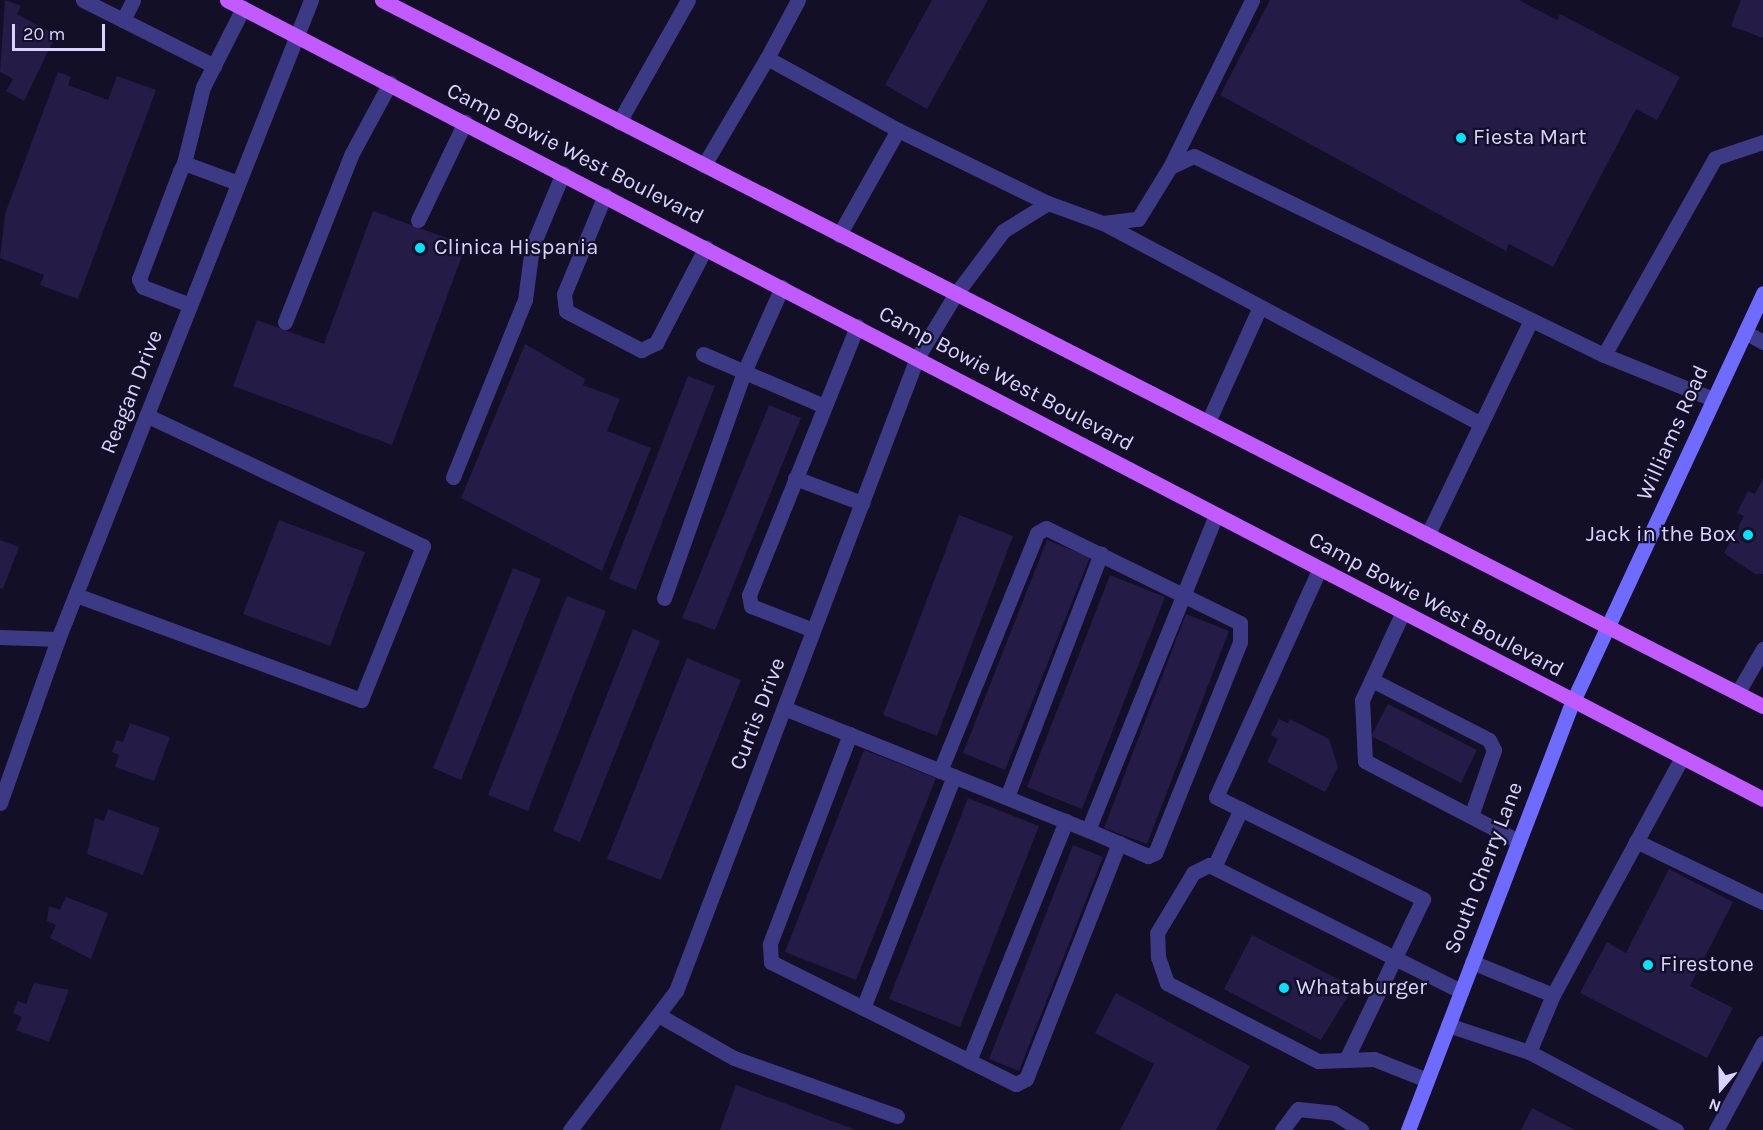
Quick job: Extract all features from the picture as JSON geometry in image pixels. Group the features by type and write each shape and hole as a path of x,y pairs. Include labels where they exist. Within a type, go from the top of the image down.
{"main road":[{"name":"Camp Bowie West Boulevard","path":"226,0 706,247 1402,614 1763,799"},
{"path":"389,2 956,295 1612,626 1763,706"}],"street":[{"path":"83,0 214,66"},
{"path":"123,20 134,0"},
{"name":"Reagan Drive","path":"0,803 58,639 311,0"},
{"path":"619,122 688,0"},
{"path":"704,165 798,0"},
{"path":"1102,223 1138,219 1170,167 1252,0"},
{"path":"190,305 143,287 139,279 183,163 194,113 243,8"},
{"path":"767,58 898,130 1048,203 1102,223 1481,424"},
{"path":"285,322 351,155 390,83"},
{"path":"418,220 465,122"},
{"path":"839,235 898,130"},
{"path":"1604,355 1715,158 1763,142"},
{"path":"1170,167 1194,156 1604,355 1713,399"},
{"path":"183,163 238,183"},
{"path":"453,477 525,300 532,247 563,173"},
{"path":"605,195 564,294 566,311 641,350 656,343 706,247"},
{"name":"Curtis Drive","path":"570,1130 660,1016 676,991 917,358 956,295 1003,231 1048,203"},
{"path":"664,598 744,372 782,287"},
{"name":"Williams Road","path":"1612,626 1763,292"},
{"path":"1208,422 1260,307"},
{"path":"1428,534 1531,320"},
{"path":"813,630 751,606 749,595 857,326"},
{"path":"1745,332 1763,342"},
{"path":"703,354 824,406"},
{"path":"76,595 361,700 423,546 147,415"},
{"path":"795,478 862,503"},
{"path":"1088,830 1216,515"},
{"path":"784,708 850,734 947,773 1007,797 1148,856 1155,853 1240,642 1240,623 1046,528 1037,533 947,773 863,1008"},
{"path":"1007,797 1101,554"},
{"path":"1319,570 1216,797 1423,899 1346,1060"},
{"path":"1402,614 1362,700 1365,760 1518,841"},
{"name":"South Cherry Lane","path":"1408,1130 1573,701 1612,626"},
{"path":"0,637 58,639"},
{"path":"1738,692 1763,649"},
{"path":"1372,680 1489,740 1494,750 1471,816"},
{"path":"850,734 770,944 771,962 1016,1084 1026,1079 1119,843"},
{"path":"1529,1052 1553,995 1682,757"},
{"path":"1214,867 1242,809"},
{"path":"969,1061 1066,821"},
{"path":"1636,842 1761,896"},
{"path":"1427,1080 1374,1059 1318,1061 1167,982 1158,957 1157,933 1193,873 1214,867 1461,991"},
{"path":"1472,962 1553,995"},
{"path":"660,1016 734,1058 897,1116"},
{"path":"1448,1025 1529,1052 1676,1130"},
{"path":"1716,1130 1763,1043"},
{"path":"1282,1130 1298,1109 1334,1113 1361,1130"}],"building":[{"path":"5,0 21,6 17,14 56,35 24,101 6,91 13,79 0,72"},
{"path":"932,0 988,0 927,109 885,85"},
{"name":"Fiesta Mart","path":"1270,0 1519,0 1557,20 1560,14 1680,77 1657,120 1636,109 1553,267 1509,244 1506,251 1220,95"},
{"path":"1741,0 1763,0 1763,38 1731,26"},
{"path":"58,72 71,77 68,85 108,100 117,76 156,90 78,299 40,285 44,275 0,258 5,214"},
{"path":"373,211 466,245 392,445 233,386 257,320 324,344"},
{"path":"525,344 585,379 583,385 620,399 607,431 651,448 602,571 461,498"},
{"path":"688,376 715,386 636,590 609,579"},
{"path":"769,405 801,418 715,630 682,618"},
{"name":"Jack in the Box","path":"1763,479 1763,574 1755,574 1724,553 1744,516 1737,513 1748,491 1755,494"},
{"path":"959,515 1013,536 937,736 883,715"},
{"path":"279,520 365,552 330,646 243,614"},
{"path":"0,540 19,547 3,589 0,588"},
{"path":"1047,540 1090,557 1005,770 963,753"},
{"path":"513,568 541,579 461,780 433,768"},
{"path":"1110,575 1165,597 1082,809 1027,787"},
{"path":"567,596 606,611 528,811 488,795"},
{"path":"1186,614 1229,631 1147,844 1104,828"},
{"path":"633,629 660,641 580,842 553,831"},
{"path":"687,658 741,680 661,880 607,859"},
{"path":"1388,704 1477,750 1461,783 1371,736"},
{"path":"1279,719 1288,723 1290,719 1329,739 1338,767 1325,792 1267,762 1278,739 1271,735"},
{"path":"130,723 170,737 154,781 115,767 119,755 112,752 116,740 123,742"},
{"path":"864,750 936,778 856,980 785,952"},
{"path":"968,798 1039,826 960,1027 889,999"},
{"path":"108,809 160,828 143,875 87,854 95,818 104,821"},
{"path":"1073,845 1103,857 1019,1071 989,1059"},
{"name":"Firestone","path":"1669,869 1733,902 1690,986 1733,1008 1707,1058 1580,993 1607,942 1626,953"},
{"path":"66,897 108,913 91,959 50,938 56,925 47,921 49,906 60,910"},
{"name":"Whataburger","path":"1252,935 1346,983 1341,993 1348,996 1321,1040 1224,989"},
{"path":"34,983 69,990 49,1042 16,1030 22,1017 13,1013 18,1001 26,1004"},
{"path":"1116,993 1250,1066 1216,1130 1120,1130 1154,1064 1095,1033"},
{"path":"736,1085 856,1130 720,1130"},
{"path":"1532,1108 1575,1130 1521,1130"}],"place":[{"name":"Fiesta Mart","path":"1461,138"},
{"name":"Clinica Hispania","path":"420,248"},
{"name":"Jack in the Box","path":"1748,535"},
{"name":"Firestone","path":"1648,965"},
{"name":"Whataburger","path":"1284,988"}]}
